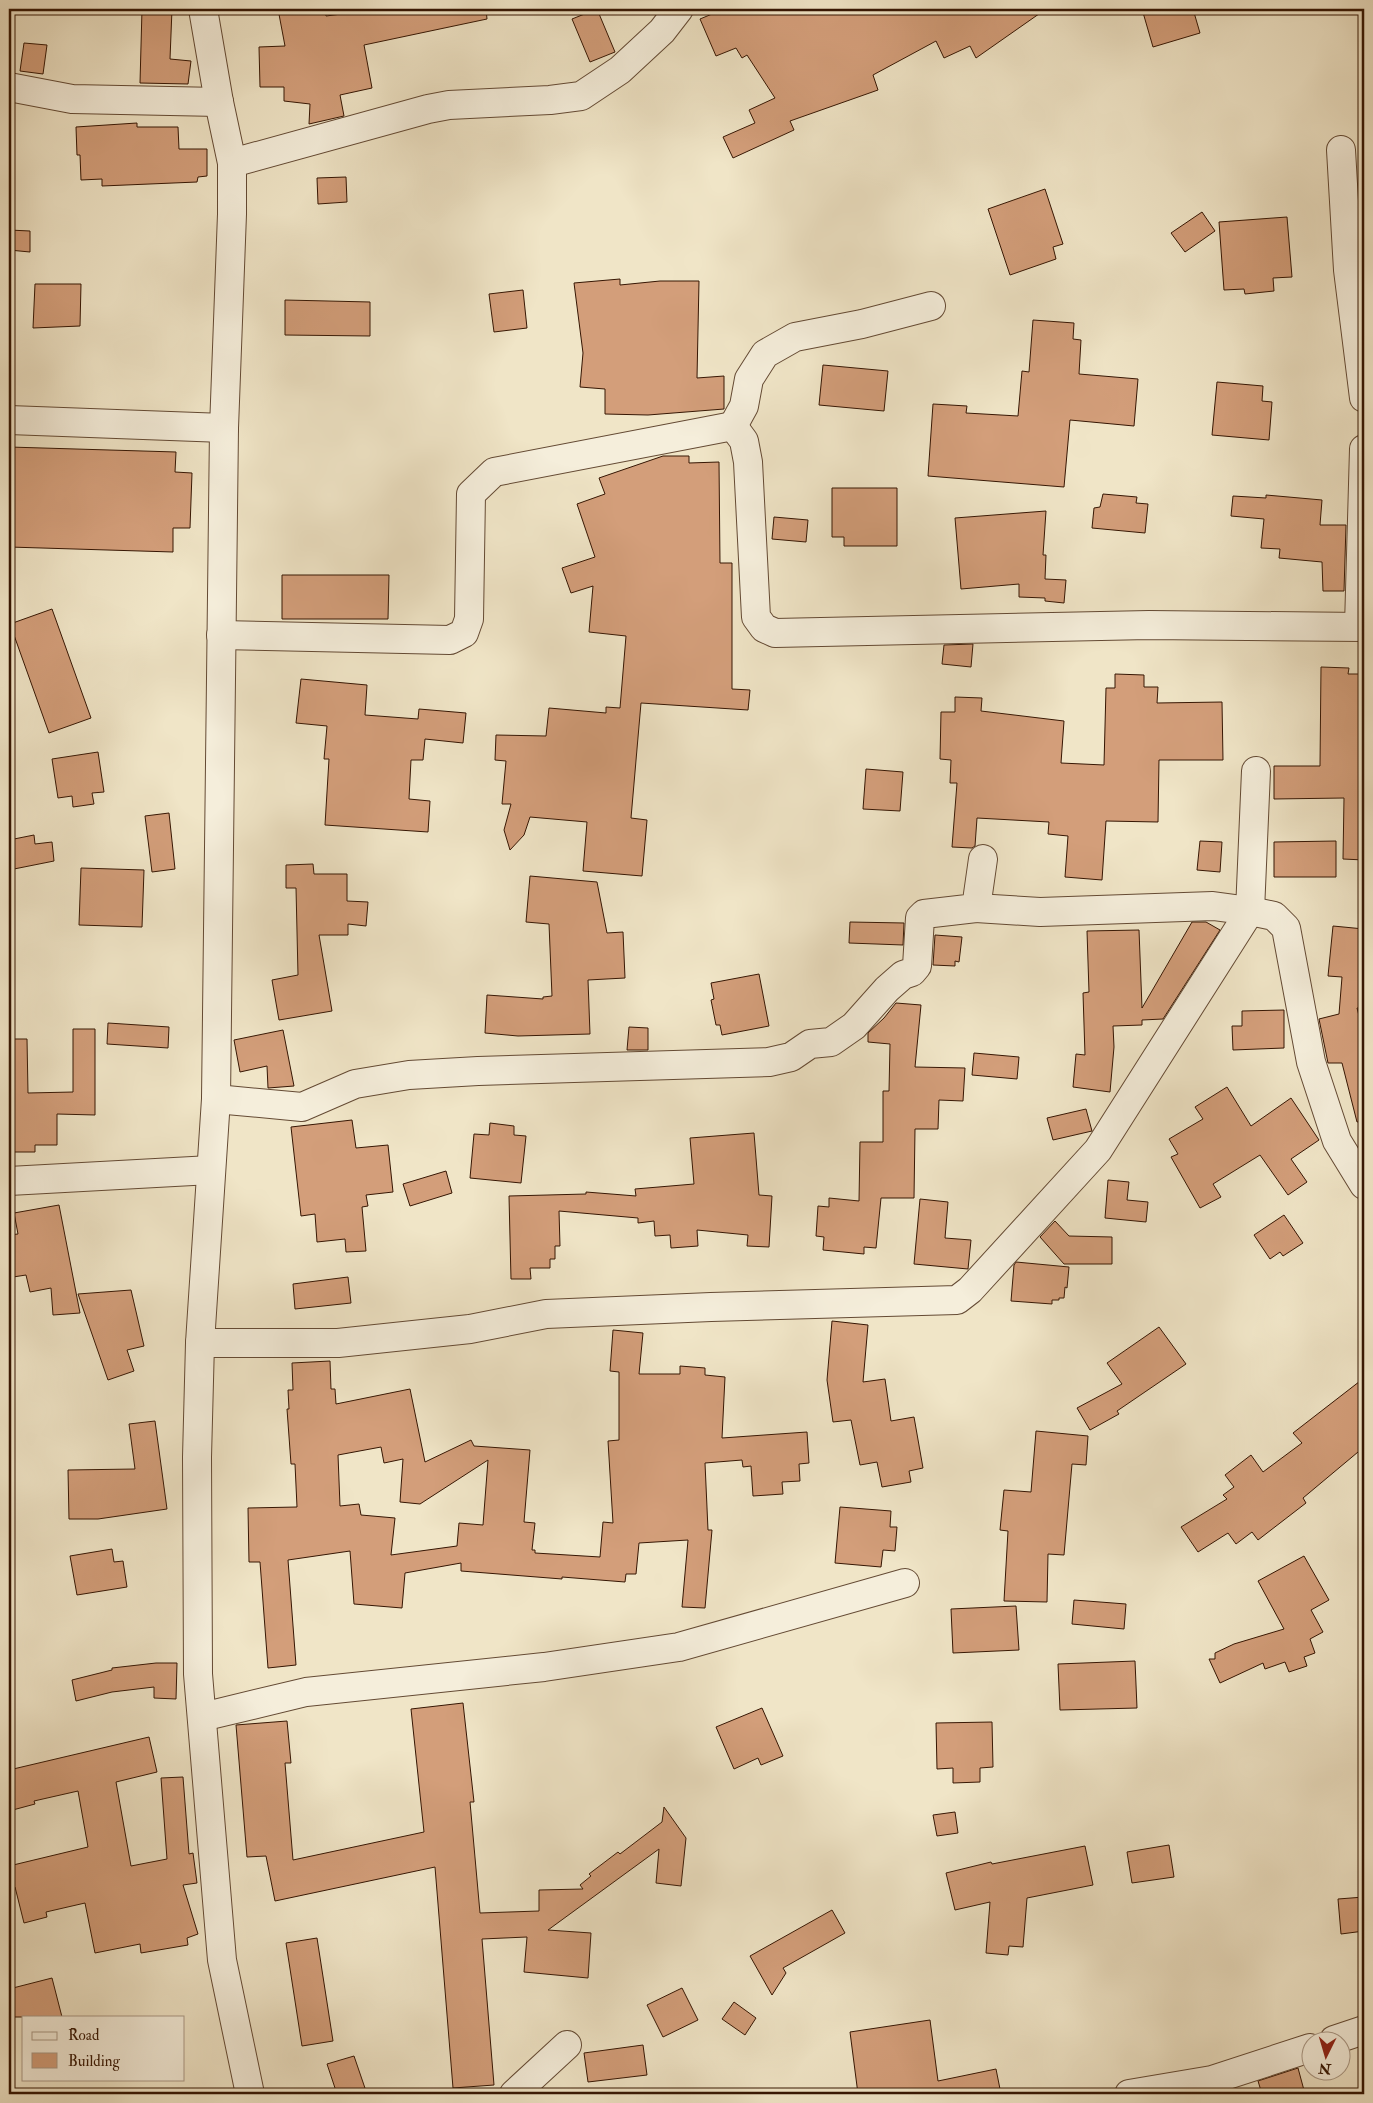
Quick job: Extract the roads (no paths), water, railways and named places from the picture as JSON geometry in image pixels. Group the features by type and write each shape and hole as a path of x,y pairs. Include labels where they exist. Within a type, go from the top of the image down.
{"street":[{"path":"203,9 232,163 232,214 224,428 216,1099 200,1344 197,1466 198,1674 222,1960 250,2094"},
{"path":"232,163 449,105 550,100 581,96 620,70 662,31 679,9"},
{"path":"9,87 72,99 219,102"},
{"path":"1340,150 1348,270 1364,398"},
{"path":"733,426 744,406 749,379 765,354 795,337 862,324 931,306"},
{"path":"9,420 224,428"},
{"path":"221,635 450,640 464,633 469,619 472,494 494,472 733,426"},
{"path":"733,426 744,441 748,462 756,617 764,628 775,634 1149,625 1362,627 1364,449"},
{"path":"200,1344 338,1343 470,1329 546,1314 721,1306 957,1300 970,1290 1098,1150 1250,911 1256,771"},
{"path":"976,908 983,859"},
{"path":"216,1099 302,1107 356,1084 409,1076 478,1071 769,1062 791,1057 810,1044 831,1042 854,1026 887,989 903,975 912,972 918,966 920,918 924,914 976,908 1040,912 1213,906 1274,916 1286,928 1311,1062 1337,1140 1364,1185"},
{"path":"9,1181 212,1170"},
{"path":"202,1717 306,1692 544,1667 679,1647 905,1583"},
{"path":"1350,2035 1364,2030"},
{"path":"514,2094 567,2045"},
{"path":"1129,2094 1212,2080 1300,2051"}]}
